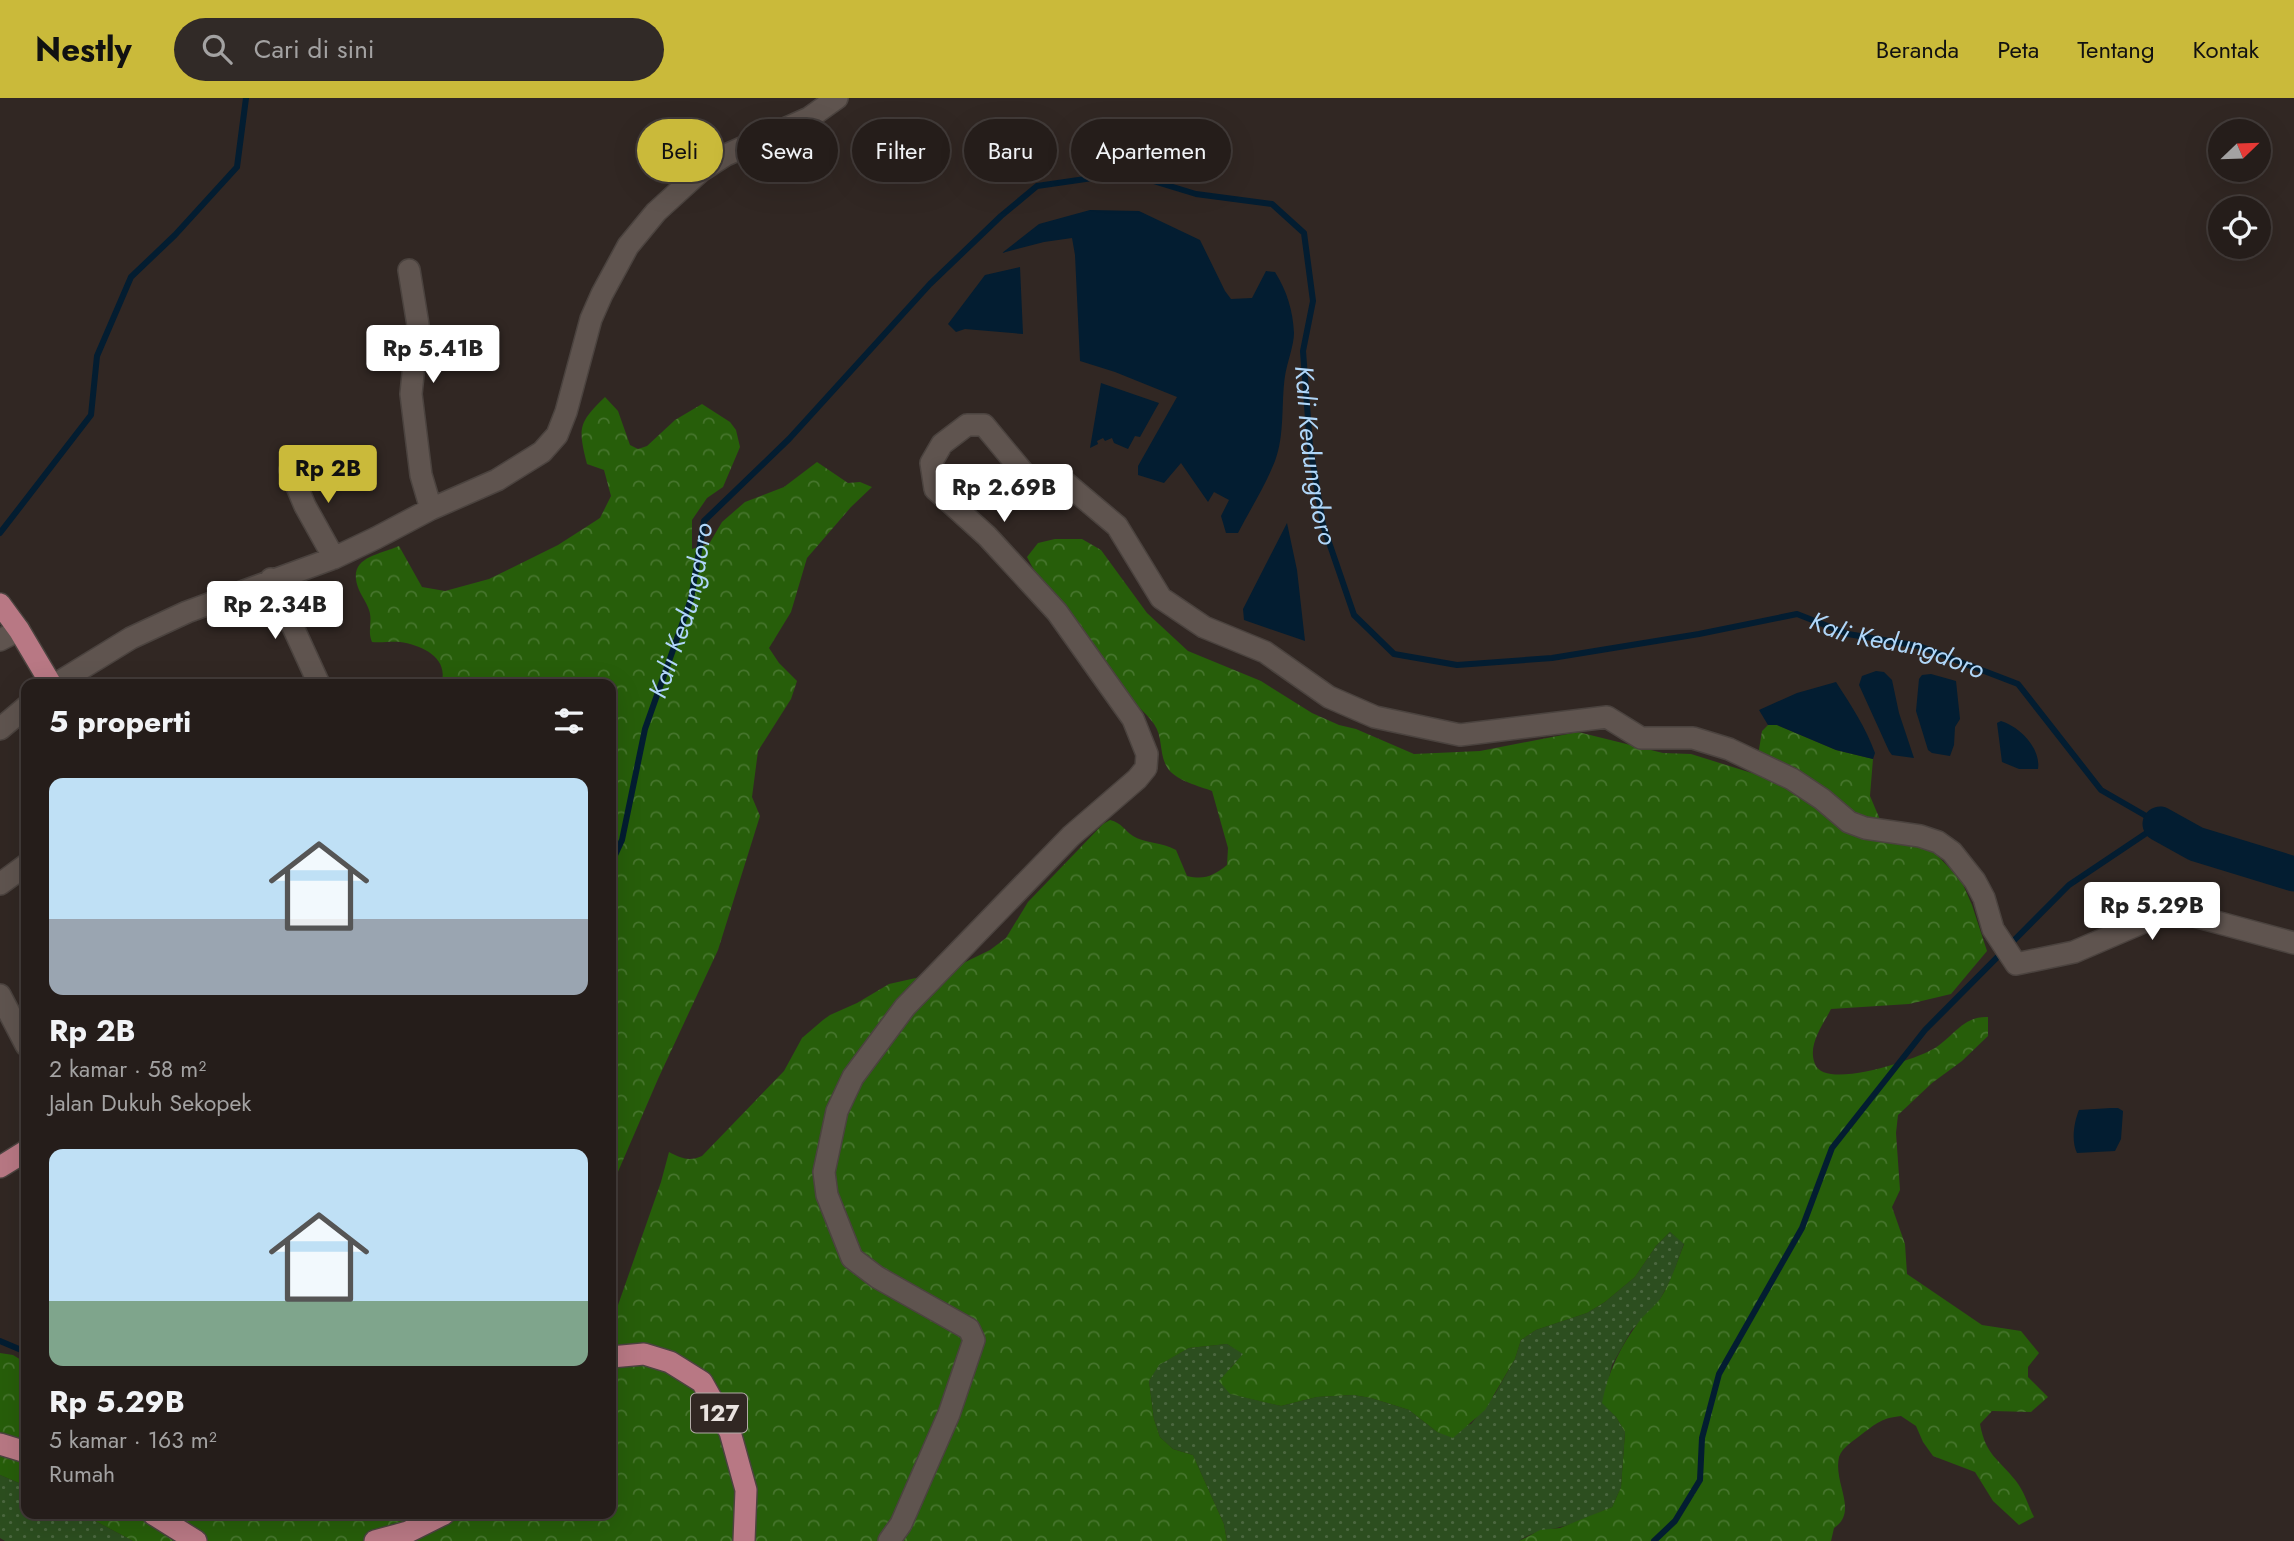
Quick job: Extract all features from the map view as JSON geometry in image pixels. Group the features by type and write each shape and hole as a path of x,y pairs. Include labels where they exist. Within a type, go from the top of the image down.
{"main road":[{"path":"0,604 9,635 47,679"},
{"path":"0,1167 21,1154"},
{"name":"127","path":"616,1357 644,1354 670,1362 702,1382 730,1432 746,1490 744,1541"},
{"path":"0,1444 21,1450"},
{"path":"161,1519 196,1541"},
{"path":"376,1541 408,1532 434,1519"}],"street":[{"path":"64,679 131,638 187,612 334,558 430,509 497,480 542,452 556,435 566,412 591,319 628,246 670,198 701,171 726,155 809,118 837,98"},
{"path":"409,270 418,325 411,394 421,475 430,509"},
{"path":"889,1541 901,1524 949,1414 974,1340 968,1329 877,1277 852,1258 827,1195 824,1172 837,1111 853,1077 905,1007 1071,836 1137,779 1146,768 1147,754 1133,719 1057,612 987,536 935,489 931,463 942,444 967,425 984,425 1028,478 1060,478 1117,526 1161,598 1204,627 1265,652 1329,697 1375,717 1460,735 1607,717 1641,738 1693,738 1729,749 1792,779 1849,821 1865,828 1920,836 1938,842 1952,852 1975,881 1984,898 1993,929 2016,964 2074,952 2160,915 2179,912 2294,943"},
{"path":"290,470 305,506 334,558"},
{"path":"271,579 317,679"},
{"path":"0,729 21,711"},
{"path":"0,884 21,869"},
{"path":"0,995 21,1035"}],"green space":[{"path":"605,397 618,411 630,445 638,449 647,446 675,420 702,404 730,422 736,430 740,447 723,487 707,498 692,520 692,549 709,544 722,522 745,502 784,487 817,462 848,483 860,482 872,487 807,558 791,612 769,648 797,681 791,699 758,751 752,797 760,816 718,950 616,1176 616,679 442,679 438,660 425,650 400,642 372,642 370,614 356,579 356,571 365,560 399,546 422,587 445,591 489,579 558,545 600,518 611,496 604,470 587,464 582,427 590,413"},
{"path":"1055,539 1082,539 1101,550 1147,613 1188,651 1261,681 1312,713 1414,754 1480,751 1578,732 1663,753 1691,754 1755,774 1762,731 1768,725 1777,725 1836,750 1873,759 1870,796 1881,822 1905,841 1933,851 1961,880 1987,951 1951,994 1909,1004 1831,1009 1814,1042 1813,1057 1822,1072 1853,1074 1872,1070 1925,1053 1942,1043 1965,1023 1988,1017 1988,1036 1898,1115 1896,1133 1900,1190 1892,1207 1905,1244 1907,1274 1982,1325 2021,1331 2039,1353 2028,1367 2028,1377 2048,1397 2031,1412 1992,1411 1980,1424 1989,1450 2019,1485 2034,1517 2019,1525 1993,1501 1975,1472 1933,1456 1916,1426 1901,1416 1876,1424 1841,1453 1838,1467 1845,1505 1844,1514 1834,1528 1831,1541 1519,1541 1540,1530 1560,1528 1612,1507 1621,1487 1625,1432 1616,1417 1602,1403 1621,1349 1641,1319 1660,1299 1674,1272 1684,1244 1670,1232 1656,1246 1635,1277 1605,1302 1587,1313 1536,1330 1521,1340 1515,1359 1485,1410 1453,1438 1437,1432 1409,1410 1371,1398 1353,1395 1317,1397 1281,1406 1230,1394 1219,1381 1243,1354 1227,1344 1189,1348 1159,1365 1149,1381 1154,1419 1160,1437 1173,1449 1193,1455 1224,1524 1227,1541 133,1541 91,1519 616,1519 617,1308 669,1152 693,1159 702,1156 784,1071 802,1038 830,1015 889,984 947,971 990,950 1006,938 1028,902 1103,824 1110,820 1137,838 1176,850 1187,876 1208,876 1227,865 1228,848 1212,791 1183,780 1169,770 1163,759 1159,735 1154,724 1107,675 1047,592 1027,557 1038,543"},
{"path":"1670,1232 1684,1243 1672,1277 1659,1301 1631,1331 1612,1365 1603,1403 1625,1432 1621,1487 1612,1507 1580,1521 1534,1533 1519,1541 1227,1541 1224,1524 1193,1455 1173,1449 1160,1437 1154,1419 1149,1381 1158,1365 1189,1348 1227,1344 1244,1354 1231,1367 1231,1394 1281,1406 1317,1397 1353,1395 1409,1410 1437,1432 1471,1424 1495,1394 1515,1359 1521,1340 1536,1330 1587,1313 1605,1302 1635,1277 1656,1246"},
{"path":"0,1353 13,1355 21,1360 21,1484 0,1475"},
{"path":"0,1475 21,1484 21,1519 91,1519 133,1541 5,1541 0,1538"}],"water":[{"path":"1090,210 1139,211 1200,240 1231,299 1252,298 1266,271 1275,272 1283,286 1291,309 1294,333 1285,376 1280,441 1271,470 1238,533 1226,533 1221,516 1229,500 1214,492 1208,502 1181,463 1164,483 1138,475 1138,466 1177,397 1080,361 1072,238 1002,253 1039,224"},
{"path":"1020,267 1023,334 965,329 956,332 948,324 985,275"},
{"path":"1101,383 1159,403 1140,437 1135,436 1128,449 1114,443 1112,438 1105,441 1103,438 1090,448"},
{"path":"1287,523 1297,570 1305,641 1244,620 1243,609"},
{"path":"1876,671 1884,672 1892,680 1899,713 1914,758 1892,755 1859,685 1862,676"},
{"path":"1931,674 1956,681 1960,719 1955,727 1950,756 1928,750 1916,711 1919,679 1922,675"},
{"path":"1836,682 1867,735 1875,753 1873,759 1836,750 1777,725 1768,725 1759,710 1797,693"},
{"path":"2001,721 2028,739 2036,753 2038,769 2019,769 2002,762 1997,723"},
{"path":"2118,1108 2123,1111 2121,1139 2115,1151 2077,1153 2074,1132 2079,1110"}],"waterway":[{"path":"0,533 91,415 97,356 131,277 175,235 237,167 246,98"},
{"name":"Kali Kedungdoro","path":"616,853 622,840 645,729 691,599 704,521 789,439 930,284 1001,216 1037,186 1127,173 1196,194 1272,204 1304,233 1313,301 1303,351 1310,446 1323,525 1354,615 1394,654 1457,665 1552,658 1699,634 1797,614 1848,634 1919,646 2018,684 2101,790 2160,824 2069,885 1925,1030 1832,1148 1802,1228 1719,1374 1702,1438 1700,1480 1675,1521 1654,1541"},
{"name":"Kali Kedungdoro","path":"2160,824 2196,844 2294,874"},
{"name":"Kali Kedungdoro","path":"0,1341 21,1350"}]}
